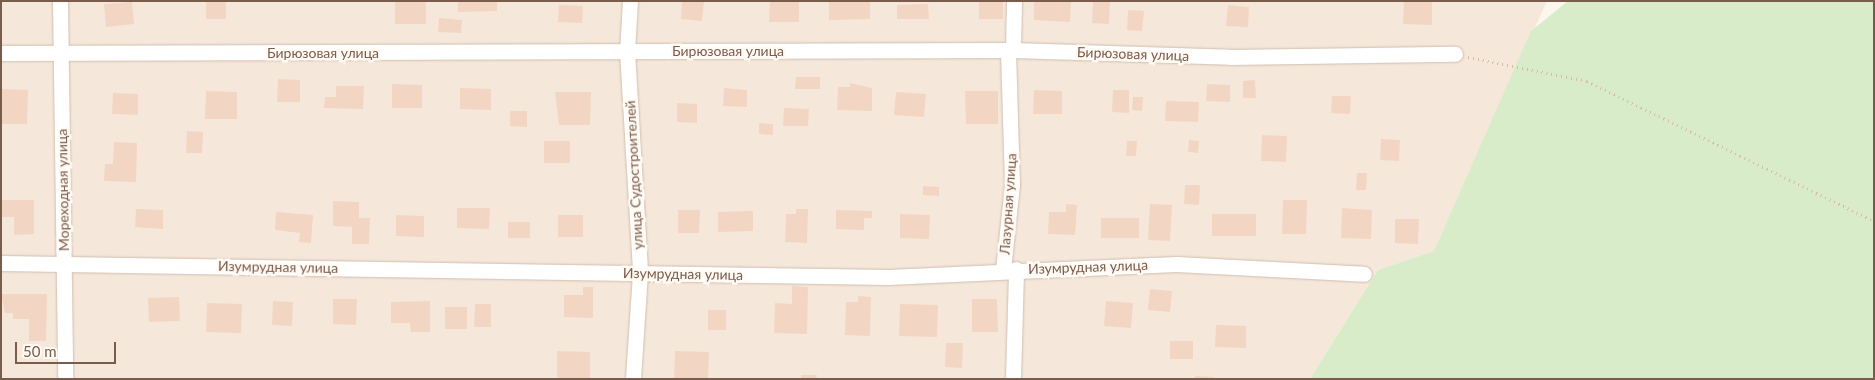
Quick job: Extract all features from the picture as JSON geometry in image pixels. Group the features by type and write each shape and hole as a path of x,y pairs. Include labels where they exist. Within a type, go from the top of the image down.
{"street":[{"name":"Мореходная улица","path":"60,1 65,379"},
{"name":"улица Судостроителей","path":"630,1 627,51 640,273 633,379"},
{"name":"Лазурная улица","path":"1014,1 1011,50 1012,175 1009,269 1014,379"},
{"name":"Бирюзовая улица","path":"1,53 1011,50 1230,57 1455,54"},
{"name":"Изумрудная улица","path":"1,263 64,262 888,277 1009,269 1176,264 1364,274"}],"path":[{"path":"1455,54 1587,81 1874,221"}],"shaded area":[{"path":"1,1 1547,1 1434,251 1378,270 1310,379 1,379"}],"green space":[{"path":"1568,1 1874,1 1874,379 1310,379 1378,270 1434,251 1531,31"}],"building":[{"path":"206,1 226,1 226,19 206,19"},
{"path":"395,1 426,1 426,24 395,24"},
{"path":"458,1 497,1 497,11 458,12"},
{"path":"682,1 704,1 702,21 681,19"},
{"path":"770,1 799,1 799,22 769,22"},
{"path":"829,1 870,1 870,19 829,20"},
{"path":"1034,1 1071,1 1070,22 1034,20"},
{"path":"1093,1 1110,1 1109,24 1092,23"},
{"path":"1404,1 1432,1 1432,25 1403,24"},
{"path":"132,2 134,24 106,27 104,4"},
{"path":"979,2 1003,2 1003,19 979,19"},
{"path":"928,4 929,19 897,19 897,5"},
{"path":"559,5 583,6 582,23 558,22"},
{"path":"1228,5 1249,7 1248,27 1226,26"},
{"path":"1128,10 1144,11 1142,31 1127,30"},
{"path":"439,18 462,20 461,33 438,32"},
{"path":"796,77 820,77 820,89 795,89"},
{"path":"278,79 300,80 300,102 277,102"},
{"path":"1255,80 1256,98 1243,98 1243,81"},
{"path":"850,83 872,88 872,111 837,110 838,87 850,87"},
{"path":"392,84 422,85 422,108 392,108"},
{"path":"1207,84 1230,85 1230,102 1206,101"},
{"path":"336,86 364,86 363,109 324,108 325,97 336,97"},
{"path":"460,88 491,89 491,110 460,109"},
{"path":"724,88 747,90 747,107 723,106"},
{"path":"1,89 28,90 27,124 1,124"},
{"path":"1034,90 1062,91 1062,114 1033,114"},
{"path":"1113,90 1129,90 1129,113 1112,112"},
{"path":"206,91 237,92 237,119 205,119"},
{"path":"965,91 998,91 998,124 966,124"},
{"path":"555,92 591,92 590,125 559,125"},
{"path":"896,92 926,94 924,117 894,115"},
{"path":"113,93 138,94 138,115 112,114"},
{"path":"1332,96 1351,96 1350,114 1331,113"},
{"path":"1133,97 1143,97 1142,111 1132,110"},
{"path":"1166,101 1199,102 1198,122 1165,121"},
{"path":"677,103 697,104 697,123 677,122"},
{"path":"784,108 809,109 808,126 783,126"},
{"path":"510,111 527,111 527,127 510,126"},
{"path":"759,123 773,124 773,135 759,134"},
{"path":"187,131 203,132 202,153 186,153"},
{"path":"1262,135 1287,136 1286,162 1261,161"},
{"path":"1381,139 1400,140 1399,161 1380,160"},
{"path":"1189,140 1199,141 1198,153 1188,152"},
{"path":"544,141 570,141 570,163 544,163"},
{"path":"1127,141 1137,141 1136,156 1126,156"},
{"path":"114,142 137,143 136,182 104,181 105,164 113,164"},
{"path":"1357,173 1367,173 1366,190 1356,190"},
{"path":"1185,185 1200,185 1199,205 1184,204"},
{"path":"923,186 939,187 939,196 923,195"},
{"path":"1,200 34,200 34,234 14,235 14,217 1,217"},
{"path":"1283,200 1307,200 1306,234 1282,234"},
{"path":"333,201 359,202 359,218 370,218 369,244 352,244 352,227 333,226"},
{"path":"1066,204 1077,205 1075,235 1048,234 1049,212 1066,212"},
{"path":"1150,204 1172,205 1170,241 1148,240"},
{"path":"457,208 490,208 489,229 457,228"},
{"path":"1342,208 1372,210 1371,239 1341,238"},
{"path":"136,209 163,210 163,229 135,227"},
{"path":"796,209 808,209 807,243 785,242 786,214 796,214"},
{"path":"678,210 700,210 699,233 678,233"},
{"path":"836,210 872,211 872,218 864,218 864,230 836,229"},
{"path":"753,211 753,231 718,232 718,212"},
{"path":"276,212 313,215 311,243 299,242 300,233 275,230"},
{"path":"900,214 930,215 929,239 900,238"},
{"path":"1212,214 1256,214 1256,236 1212,236"},
{"path":"396,215 424,216 424,237 396,236"},
{"path":"558,215 583,215 583,237 558,237"},
{"path":"1101,218 1139,218 1139,238 1101,238"},
{"path":"1395,219 1419,219 1418,244 1395,243"},
{"path":"508,222 530,222 530,238 508,238"},
{"path":"792,286 808,287 807,334 774,333 775,303 792,304"},
{"path":"583,287 593,287 593,318 564,317 564,295 583,295"},
{"path":"1150,289 1172,291 1170,312 1148,310"},
{"path":"1,294 47,294 46,341 29,341 29,319 13,319 13,313 5,313"},
{"path":"858,296 871,297 870,336 845,335 846,302 858,302"},
{"path":"179,297 180,321 149,322 148,298"},
{"path":"333,299 357,299 356,325 333,324"},
{"path":"972,299 997,299 998,332 972,332"},
{"path":"273,301 293,302 292,326 272,325"},
{"path":"430,301 430,332 411,332 410,323 391,323 391,302"},
{"path":"1106,301 1133,303 1131,328 1104,326"},
{"path":"207,303 242,304 241,333 206,332"},
{"path":"475,304 491,304 491,327 474,327"},
{"path":"900,304 938,305 937,337 899,336"},
{"path":"445,307 467,307 467,329 445,329"},
{"path":"708,310 726,310 726,330 708,330"},
{"path":"1216,325 1246,326 1246,348 1215,347"},
{"path":"1170,341 1193,341 1193,359 1170,359"},
{"path":"946,343 963,343 962,368 945,367"},
{"path":"557,351 590,352 590,379 557,379"},
{"path":"675,351 709,352 708,379 674,379"},
{"path":"801,375 817,375 816,379 801,379"},
{"path":"1195,376 1214,377 1214,379 1195,379"}]}
